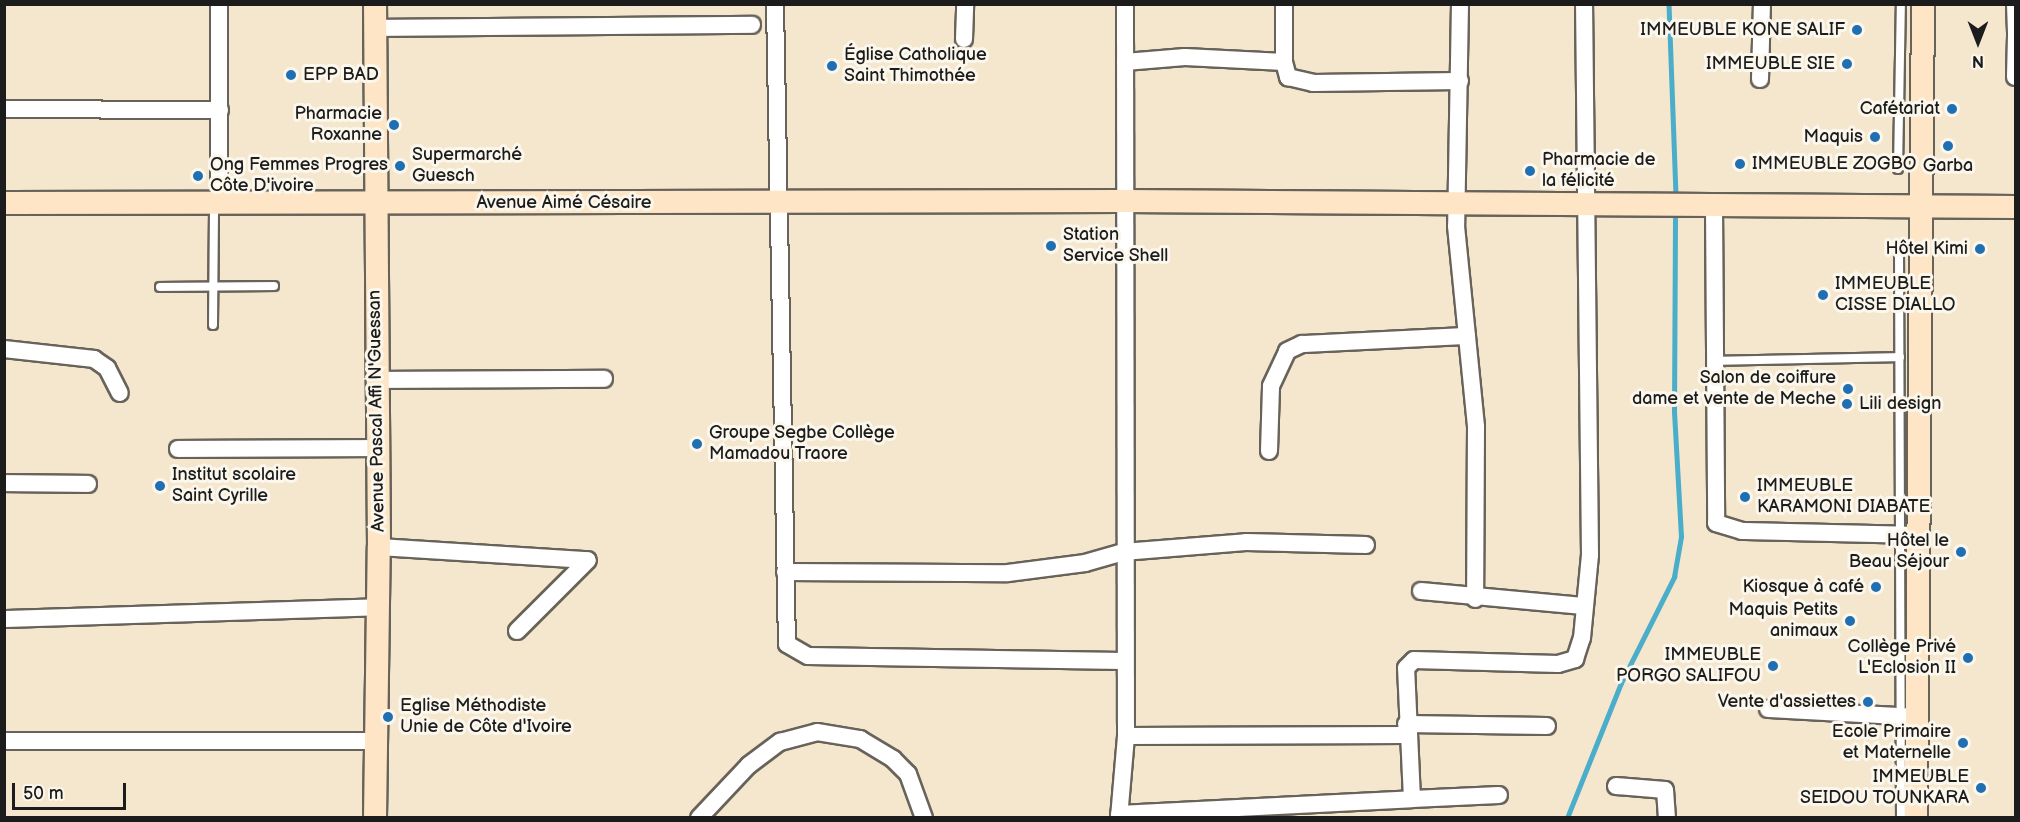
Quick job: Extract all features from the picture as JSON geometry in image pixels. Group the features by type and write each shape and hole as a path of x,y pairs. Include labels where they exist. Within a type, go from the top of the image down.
{"street":[{"path":"217,202 220,110 219,4"},
{"name":"Avenue Pascal Affi N'Guessan","path":"375,4 375,380 379,547 375,818"},
{"path":"774,4 782,205 787,644 808,656 1123,661"},
{"path":"964,39 965,4"},
{"path":"1125,4 1123,661 1126,736 1119,816 1315,810 1412,799 1499,795"},
{"path":"1284,4 1284,62 1288,77 1313,83 1460,81"},
{"path":"1460,4 1460,204 1456,226 1476,427 1474,599"},
{"path":"1412,799 1406,668 1414,660 1558,664 1575,659 1582,638 1583,606 1590,555 1584,4"},
{"path":"1760,79 1762,4"},
{"path":"1916,818 1910,716 1923,4"},
{"path":"2015,4 2015,77"},
{"path":"375,28 752,26"},
{"path":"1125,62 1185,57 1284,62"},
{"path":"4,109 220,110"},
{"name":"Avenue Aimé Césaire","path":"4,203 375,202 782,205 1124,201 2016,207"},
{"path":"1714,206 1713,361 1716,523 1722,529 1912,535"},
{"path":"1269,451 1271,386 1287,351 1302,344 1467,336"},
{"path":"4,349 94,359 107,368 120,393"},
{"path":"375,380 604,380"},
{"path":"178,448 377,448"},
{"path":"4,483 88,484"},
{"path":"785,572 1008,573 1075,565 1123,552 1246,542 1366,545"},
{"path":"379,547 588,560 517,631"},
{"path":"1420,591 1474,599 1583,606"},
{"path":"4,619 378,607"},
{"path":"1768,709 1910,716"},
{"path":"1126,736 1546,726"},
{"path":"699,818 749,765 780,742 817,732 860,739 901,765 917,791 924,818"},
{"path":"4,741 376,741"},
{"path":"1616,786 1665,790 1667,818"}],"lane":[{"path":"1898,170 1901,4"},
{"path":"213,325 217,202"},
{"path":"1899,248 1900,357 1912,535"},
{"path":"160,287 274,286"},
{"path":"1713,361 1900,357"},
{"path":"1901,818 1910,716"}],"waterway":[{"path":"1669,4 1676,199"},
{"path":"1567,818 1621,683 1674,577 1681,537 1674,412 1675,211"}],"place":[{"name":"IMMEUBLE KONE SALIF","path":"1857,30"},
{"name":"IMMEUBLE SIE","path":"1847,64"},
{"name":"Église Catholique Saint Thimothée","path":"832,66"},
{"name":"EPP BAD","path":"291,75"},
{"name":"Cafétariat","path":"1952,109"},
{"name":"Pharmacie Roxanne","path":"394,125"},
{"name":"Maquis","path":"1875,137"},
{"name":"Garba","path":"1948,146"},
{"name":"IMMEUBLE ZOGBO","path":"1740,164"},
{"name":"Supermarché Guesch","path":"400,166"},
{"name":"Pharmacie de la félicité","path":"1530,171"},
{"name":"Ong Femmes Progres Côte D'ivoire","path":"198,176"},
{"name":"Station Service Shell","path":"1051,246"},
{"name":"Hôtel Kimi","path":"1980,249"},
{"name":"IMMEUBLE CISSE DIALLO","path":"1823,295"},
{"name":"Salon de coiffure dame et vente de Meche","path":"1848,389"},
{"name":"Lili design","path":"1847,404"},
{"name":"Groupe Segbe Collège Mamadou Traore","path":"697,444"},
{"name":"Institut scolaire Saint Cyrille","path":"160,486"},
{"name":"IMMEUBLE KARAMONI DIABATE","path":"1745,497"},
{"name":"Hôtel le Beau Séjour","path":"1961,552"},
{"name":"Kiosque à café","path":"1876,587"},
{"name":"Maquis Petits animaux","path":"1850,621"},
{"name":"Collège Privé L'Eclosion II","path":"1968,658"},
{"name":"IMMEUBLE PORGO SALIFOU","path":"1773,666"},
{"name":"Vente d'assiettes","path":"1868,702"},
{"name":"Eglise Méthodiste Unie de Côte d'Ivoire","path":"388,717"},
{"name":"Ecole Primaire et Maternelle","path":"1963,743"},
{"name":"IMMEUBLE SEIDOU TOUNKARA","path":"1981,788"}]}
